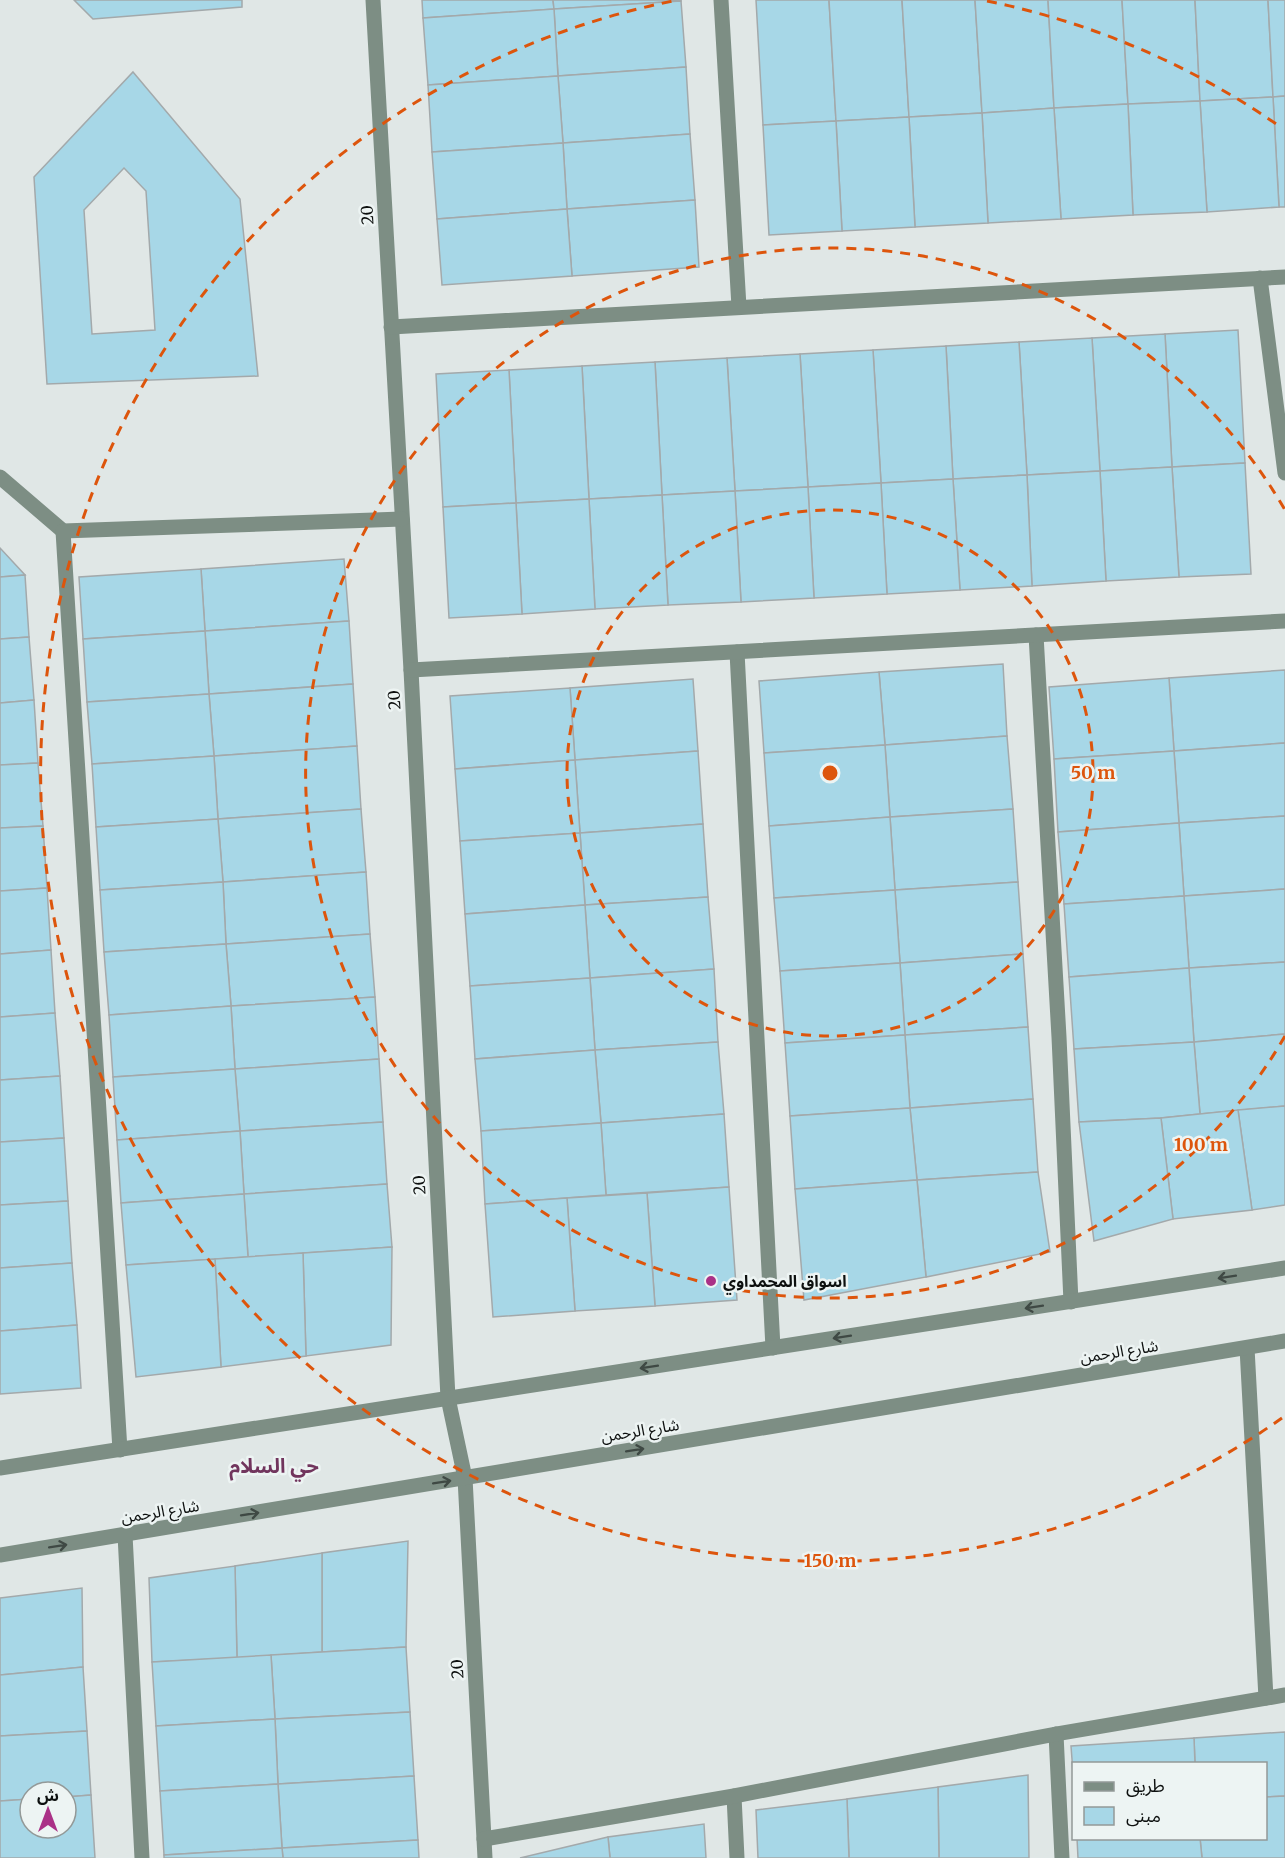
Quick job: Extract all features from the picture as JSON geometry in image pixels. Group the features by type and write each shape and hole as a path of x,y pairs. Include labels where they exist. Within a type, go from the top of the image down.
{"street":[{"name":"20","path":"373,0 411,670 448,1398 465,1478 485,1858"},
{"path":"721,0 739,307"},
{"path":"391,327 1285,276"},
{"path":"1260,278 1285,473"},
{"path":"0,477 63,531 402,519"},
{"path":"63,531 120,1450"},
{"path":"411,670 1285,621"},
{"path":"1036,635 1071,1302"},
{"path":"737,652 773,1348"},
{"path":"0,1468 1285,1268"},
{"name":"شارع الرحمن","path":"0,1556 1285,1341"},
{"path":"1247,1348 1266,1698"},
{"path":"125,1535 142,1858"},
{"path":"484,1839 734,1796 1056,1734 1285,1695"},
{"path":"1056,1734 1062,1858"},
{"path":"734,1796 737,1858"}],"building":[{"path":"74,0 242,0 242,7 93,19"},
{"path":"422,0 553,0 554,9 423,18"},
{"path":"553,0 681,0 681,1 554,9"},
{"path":"756,0 829,0 836,121 763,125"},
{"path":"829,0 902,0 909,117 836,121"},
{"path":"902,0 975,0 982,113 909,117"},
{"path":"975,0 1048,0 1054,108 982,113"},
{"path":"1048,0 1122,0 1128,104 1054,108"},
{"path":"1122,0 1195,0 1200,101 1128,104"},
{"path":"1195,0 1268,0 1273,97 1200,101"},
{"path":"1268,0 1285,0 1285,96 1273,97"},
{"path":"681,1 686,67 558,76 554,9"},
{"path":"554,9 558,76 428,85 423,18"},
{"path":"686,67 690,134 563,143 558,76"},
{"path":"133,72 240,199 258,376 47,384 34,177","holes":["124,168 146,191 155,330 92,334 84,210"]},
{"path":"558,76 563,143 432,152 428,85"},
{"path":"1285,96 1285,207 1279,207 1273,97"},
{"path":"1273,97 1279,207 1207,212 1200,101"},
{"path":"1200,101 1207,212 1133,215 1128,104"},
{"path":"1128,104 1133,215 1061,219 1054,108"},
{"path":"1054,108 1061,219 988,223 982,113"},
{"path":"982,113 988,223 915,227 909,117"},
{"path":"909,117 915,227 842,231 836,121"},
{"path":"836,121 842,231 769,235 763,125"},
{"path":"690,134 695,200 567,209 563,143"},
{"path":"563,143 567,209 437,219 432,152"},
{"path":"695,200 699,267 572,276 567,209"},
{"path":"567,209 572,276 442,285 437,219"},
{"path":"1238,330 1245,463 1172,467 1165,334"},
{"path":"1165,334 1172,467 1100,471 1092,338"},
{"path":"1092,338 1100,471 1027,475 1019,342"},
{"path":"1019,342 1027,475 953,479 946,346"},
{"path":"946,346 953,479 881,483 873,350"},
{"path":"873,350 881,483 808,487 800,354"},
{"path":"800,354 808,487 735,491 727,358"},
{"path":"727,358 735,491 662,495 655,362"},
{"path":"655,362 662,495 589,499 582,366"},
{"path":"582,366 589,499 516,503 509,370"},
{"path":"509,370 516,503 443,507 436,374"},
{"path":"1245,463 1251,574 1179,577 1172,467"},
{"path":"1172,467 1179,577 1106,581 1100,471"},
{"path":"1100,471 1106,581 1032,586 1027,475"},
{"path":"1027,475 1032,586 960,590 953,479"},
{"path":"953,479 960,590 887,594 881,483"},
{"path":"881,483 887,594 814,598 808,487"},
{"path":"808,487 814,598 741,602 735,491"},
{"path":"735,491 741,602 668,605 662,495"},
{"path":"662,495 668,605 595,609 589,499"},
{"path":"589,499 595,609 522,614 516,503"},
{"path":"516,503 522,614 449,618 443,507"},
{"path":"0,548 25,575 0,577"},
{"path":"344,559 349,621 205,631 201,569"},
{"path":"201,569 205,631 83,639 79,577"},
{"path":"25,575 29,637 0,639 0,577"},
{"path":"349,621 353,684 209,694 205,631"},
{"path":"205,631 209,694 87,702 83,639"},
{"path":"29,637 34,700 0,703 0,639"},
{"path":"1003,664 1007,736 885,745 879,672"},
{"path":"1285,670 1285,743 1174,751 1169,678"},
{"path":"879,672 885,745 764,753 759,681"},
{"path":"1169,678 1174,751 1054,759 1049,687"},
{"path":"693,679 698,751 575,760 570,688"},
{"path":"353,684 357,746 214,756 209,694"},
{"path":"570,688 575,760 455,769 450,696"},
{"path":"209,694 214,756 92,764 87,702"},
{"path":"34,700 38,763 0,765 0,703"},
{"path":"1007,736 1013,809 890,817 885,745"},
{"path":"1285,743 1285,816 1179,823 1174,751"},
{"path":"885,745 890,817 769,826 764,753"},
{"path":"357,746 361,809 218,819 214,756"},
{"path":"698,751 703,824 580,833 575,760"},
{"path":"1174,751 1179,823 1058,832 1054,759"},
{"path":"214,756 218,819 96,827 92,764"},
{"path":"575,760 580,833 460,841 455,769"},
{"path":"38,763 43,826 0,828 0,765"},
{"path":"361,809 366,872 223,882 218,819"},
{"path":"1013,809 1018,882 895,890 890,817"},
{"path":"1285,816 1285,889 1184,896 1179,823"},
{"path":"890,817 895,890 774,898 769,826"},
{"path":"218,819 223,882 100,890 96,827"},
{"path":"1179,823 1184,896 1064,904 1058,832"},
{"path":"703,824 708,897 585,905 580,833"},
{"path":"43,826 47,888 0,891 0,828"},
{"path":"580,833 585,905 465,914 460,841"},
{"path":"366,872 370,934 226,944 223,882"},
{"path":"223,882 226,944 104,952 100,890"},
{"path":"1018,882 1023,954 900,963 895,890"},
{"path":"47,888 51,950 0,954 0,891"},
{"path":"1285,889 1285,962 1189,968 1184,896"},
{"path":"895,890 900,963 780,971 774,898"},
{"path":"1184,896 1189,968 1069,977 1064,904"},
{"path":"708,897 714,969 590,978 585,905"},
{"path":"585,905 590,978 470,986 465,914"},
{"path":"370,934 375,997 231,1006 226,944"},
{"path":"226,944 231,1006 109,1015 104,952"},
{"path":"51,950 55,1013 0,1017 0,954"},
{"path":"1023,954 1028,1027 905,1035 900,963"},
{"path":"1285,962 1285,1034 1194,1042 1189,968"},
{"path":"900,963 905,1035 785,1043 780,971"},
{"path":"1189,968 1194,1042 1074,1049 1069,977"},
{"path":"714,969 718,1042 595,1050 590,978"},
{"path":"590,978 595,1050 475,1059 470,986"},
{"path":"375,997 379,1059 235,1069 231,1006"},
{"path":"231,1006 235,1069 113,1077 109,1015"},
{"path":"55,1013 60,1076 0,1080 0,1017"},
{"path":"1028,1027 1033,1099 910,1108 905,1035"},
{"path":"1285,1034 1285,1106 1200,1114 1194,1042"},
{"path":"905,1035 910,1108 790,1116 785,1043"},
{"path":"718,1042 724,1114 601,1123 595,1050"},
{"path":"1194,1042 1200,1114 1079,1122 1074,1049"},
{"path":"595,1050 601,1123 481,1131 475,1059"},
{"path":"379,1059 383,1122 240,1131 235,1069"},
{"path":"235,1069 240,1131 117,1140 113,1077"},
{"path":"60,1076 64,1138 0,1142 0,1080"},
{"path":"1033,1099 1038,1172 917,1180 910,1108"},
{"path":"1285,1106 1285,1205 1252,1210 1238,1110"},
{"path":"910,1108 917,1180 795,1189 790,1116"},
{"path":"1238,1110 1252,1210 1173,1219 1161,1118"},
{"path":"724,1114 729,1187 606,1195 601,1123"},
{"path":"1161,1118 1173,1219 1094,1241 1079,1122"},
{"path":"383,1122 387,1184 244,1194 240,1131"},
{"path":"601,1123 606,1195 485,1204 481,1131"},
{"path":"240,1131 244,1194 121,1203 117,1140"},
{"path":"64,1138 68,1201 0,1205 0,1142"},
{"path":"1038,1172 1050,1252 926,1277 917,1180"},
{"path":"917,1180 926,1277 804,1300 795,1189"},
{"path":"387,1184 392,1247 248,1257 244,1194"},
{"path":"729,1187 737,1300 655,1306 647,1193"},
{"path":"647,1193 655,1306 575,1311 567,1198"},
{"path":"244,1194 248,1257 126,1265 121,1203"},
{"path":"567,1198 575,1311 493,1317 485,1204"},
{"path":"68,1201 72,1263 0,1268 0,1205"},
{"path":"392,1247 391,1345 306,1356 303,1253"},
{"path":"303,1253 306,1356 221,1367 215,1259"},
{"path":"215,1259 221,1367 136,1377 126,1265"},
{"path":"72,1263 77,1325 0,1331 0,1268"},
{"path":"77,1325 81,1388 0,1394 0,1331"},
{"path":"408,1541 406,1647 322,1652 322,1553"},
{"path":"322,1553 322,1652 237,1658 235,1566"},
{"path":"235,1566 237,1658 152,1662 149,1578"},
{"path":"82,1588 83,1667 0,1675 0,1598"},
{"path":"406,1647 410,1712 275,1719 271,1655"},
{"path":"271,1655 275,1719 156,1726 152,1662"},
{"path":"83,1667 87,1731 0,1736 0,1675"},
{"path":"410,1712 414,1776 278,1784 275,1719"},
{"path":"275,1719 278,1784 160,1791 156,1726"},
{"path":"87,1731 91,1795 78,1796 78,1780 18,1780 18,1800 0,1801 0,1736"},
{"path":"1285,1732 1285,1796 1267,1797 1267,1762 1195,1762 1194,1738"},
{"path":"1194,1738 1195,1762 1072,1762 1071,1746"},
{"path":"1028,1775 1029,1858 939,1858 938,1787"},
{"path":"414,1776 418,1840 282,1848 278,1784"},
{"path":"278,1784 282,1848 164,1855 160,1791"},
{"path":"938,1787 939,1858 849,1858 847,1799"},
{"path":"91,1795 95,1858 0,1858 0,1801 18,1800 18,1840 78,1840 78,1796"},
{"path":"1285,1796 1285,1858 1202,1858 1200,1840 1267,1840 1267,1797"},
{"path":"847,1799 849,1858 758,1858 756,1810"},
{"path":"704,1824 706,1858 610,1858 608,1837"},
{"path":"608,1837 610,1858 520,1858"},
{"path":"418,1840 419,1858 283,1858 282,1848"},
{"path":"1077,1840 1200,1840 1202,1858 1078,1858"},
{"path":"282,1848 283,1858 164,1858 164,1855"}],"place":[{"name":"اسواق المحمداوي","path":"711,1281"}],"district":[{"name":"حي السلام","path":"274,1465"}]}
